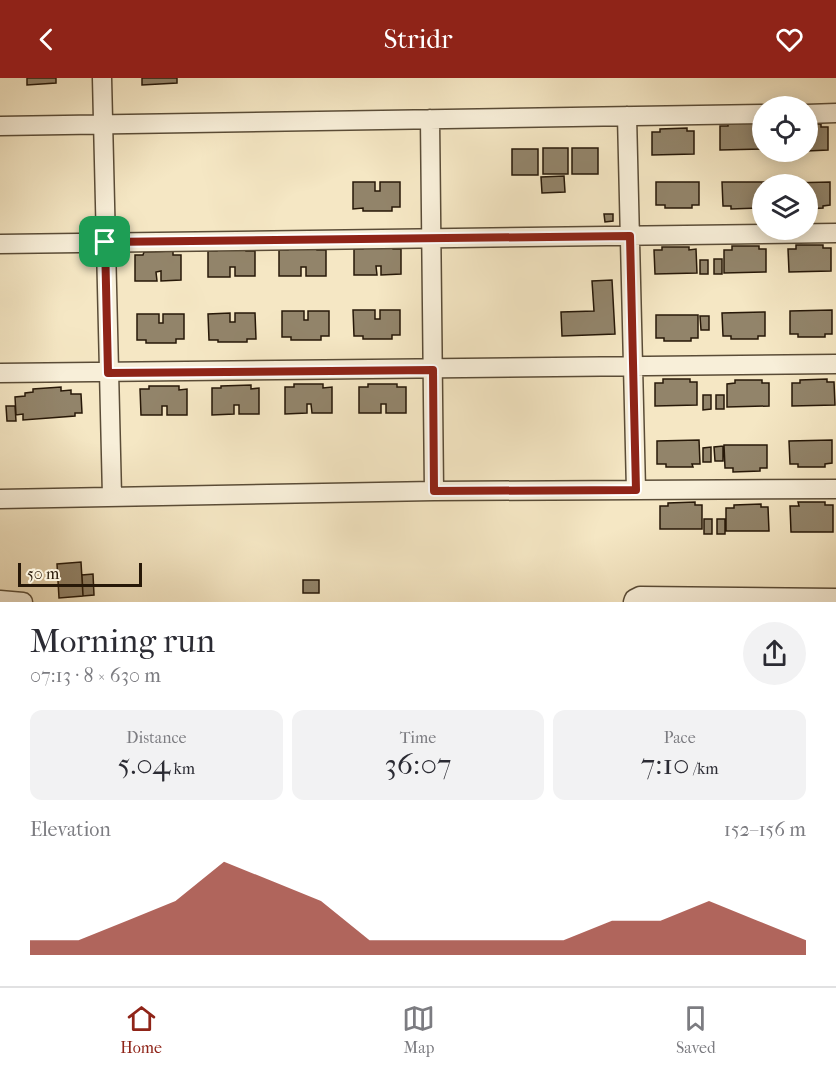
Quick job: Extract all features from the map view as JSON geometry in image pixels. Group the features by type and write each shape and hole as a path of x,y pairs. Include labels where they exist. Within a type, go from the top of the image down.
{"street":[{"path":"102,78 112,496"},
{"path":"818,114 836,113"},
{"path":"0,126 752,114"},
{"path":"627,116 636,490"},
{"path":"430,119 434,491"},
{"path":"0,244 836,233"},
{"path":"0,373 836,364"},
{"path":"0,499 434,491 836,489"},
{"path":"633,602 640,596 779,600 836,598"},
{"path":"0,600 23,602"}],"building":[{"path":"27,78 56,78 56,83 27,85"},
{"path":"142,78 177,78 177,83 142,85"},
{"path":"728,123 752,123 752,149 720,150 720,126 728,126"},
{"path":"818,124 821,124 821,127 828,127 828,150 818,150"},
{"path":"687,128 687,131 694,131 694,154 652,155 652,132 660,132 660,129"},
{"path":"543,148 568,148 568,174 543,174"},
{"path":"572,148 598,148 598,174 572,174"},
{"path":"512,149 538,149 538,175 512,175"},
{"path":"564,176 565,192 542,193 541,177"},
{"path":"353,182 375,182 375,191 380,191 380,182 400,182 400,207 392,207 392,211 353,209"},
{"path":"656,182 699,182 699,205 692,205 692,208 665,208 665,205 656,205"},
{"path":"722,182 752,182 752,208 731,209 731,206 723,206"},
{"path":"818,182 830,182 830,205 823,206 823,208 818,208"},
{"path":"604,214 613,214 613,221 605,222"},
{"path":"796,245 823,245 823,248 831,248 831,271 789,272 788,249 796,249"},
{"path":"363,246 392,246 393,249 401,249 401,274 381,275 381,266 376,266 377,275 354,275 354,249 363,249"},
{"path":"732,246 759,246 759,249 766,249 766,272 724,273 724,250 732,250"},
{"path":"246,247 246,251 255,251 255,276 235,276 235,267 230,267 230,277 208,277 208,251 217,251 217,248"},
{"path":"288,247 317,247 317,250 326,250 326,276 306,276 306,267 301,267 301,276 279,276 279,250 288,250"},
{"path":"662,247 696,249 697,273 655,274 654,250 662,250"},
{"path":"173,251 173,255 181,255 181,280 161,281 161,271 156,272 157,281 135,281 135,255 143,255 144,252"},
{"path":"714,259 722,259 722,274 714,274"},
{"path":"700,260 708,260 708,274 700,274"},
{"path":"612,280 615,334 562,336 561,312 594,311 592,281"},
{"path":"353,310 375,310 375,319 380,319 380,310 400,310 400,335 392,335 392,339 363,339 363,336 354,336"},
{"path":"832,310 832,334 825,334 825,337 798,337 798,334 790,334 790,311"},
{"path":"282,311 304,311 304,320 308,320 308,311 329,311 329,336 321,336 321,340 291,340 291,337 282,337"},
{"path":"765,312 765,336 758,336 758,339 731,339 731,336 723,336 722,313"},
{"path":"230,313 230,322 235,322 235,313 255,313 256,339 247,339 247,342 209,340 208,314"},
{"path":"137,314 159,314 159,323 163,323 163,314 184,314 184,339 176,339 176,343 146,343 146,340 137,340"},
{"path":"656,315 698,315 698,338 691,338 691,341 664,341 664,338 656,338"},
{"path":"700,316 709,316 709,330 701,330"},
{"path":"663,379 690,379 690,382 697,382 697,405 655,406 655,383 663,383"},
{"path":"827,379 827,382 834,382 835,405 792,406 792,383 800,383 800,380"},
{"path":"735,380 762,380 762,383 769,383 769,406 727,407 727,384 735,383"},
{"path":"294,384 323,384 323,388 332,387 332,413 312,413 311,404 307,404 307,413 285,414 285,387 294,387"},
{"path":"368,384 397,384 397,387 406,387 406,413 386,413 386,404 381,404 381,413 359,413 359,387 368,387"},
{"path":"251,385 251,389 259,388 259,414 239,414 239,405 234,405 234,414 212,415 212,388"},
{"path":"149,386 179,386 179,390 187,389 187,415 167,415 167,406 162,406 162,415 141,415 140,389 149,389"},
{"path":"61,387 61,391 71,390 71,394 81,394 82,413 75,413 75,416 23,420 23,414 16,415 15,397 25,396 25,393 33,392 33,389"},
{"path":"703,395 711,395 711,409 703,410"},
{"path":"716,395 724,395 724,409 716,409"},
{"path":"6,406 15,406 16,421 7,421"},
{"path":"699,440 700,464 692,464 693,467 666,467 666,464 657,464 657,441"},
{"path":"832,440 832,463 825,464 825,467 798,467 798,464 790,464 789,441"},
{"path":"724,445 767,445 767,468 760,468 760,471 733,472 733,468 725,468"},
{"path":"723,446 723,461 715,461 714,447"},
{"path":"711,447 711,462 703,462 703,448"},
{"path":"695,502 695,505 702,505 702,529 660,529 660,506 668,506 668,503"},
{"path":"798,502 825,502 825,505 833,505 833,532 791,532 790,506 799,506"},
{"path":"761,504 761,507 768,507 769,531 726,531 726,508 734,508 734,505"},
{"path":"704,519 712,519 712,534 704,534"},
{"path":"717,519 725,519 725,534 717,534"},
{"path":"81,562 83,596 59,598 57,564"},
{"path":"93,574 94,595 83,596 82,575"},
{"path":"303,580 319,580 319,593 303,593"}],"route":[{"path":"630,236 636,490 434,491 433,370 108,373 105,242 630,236"}]}
